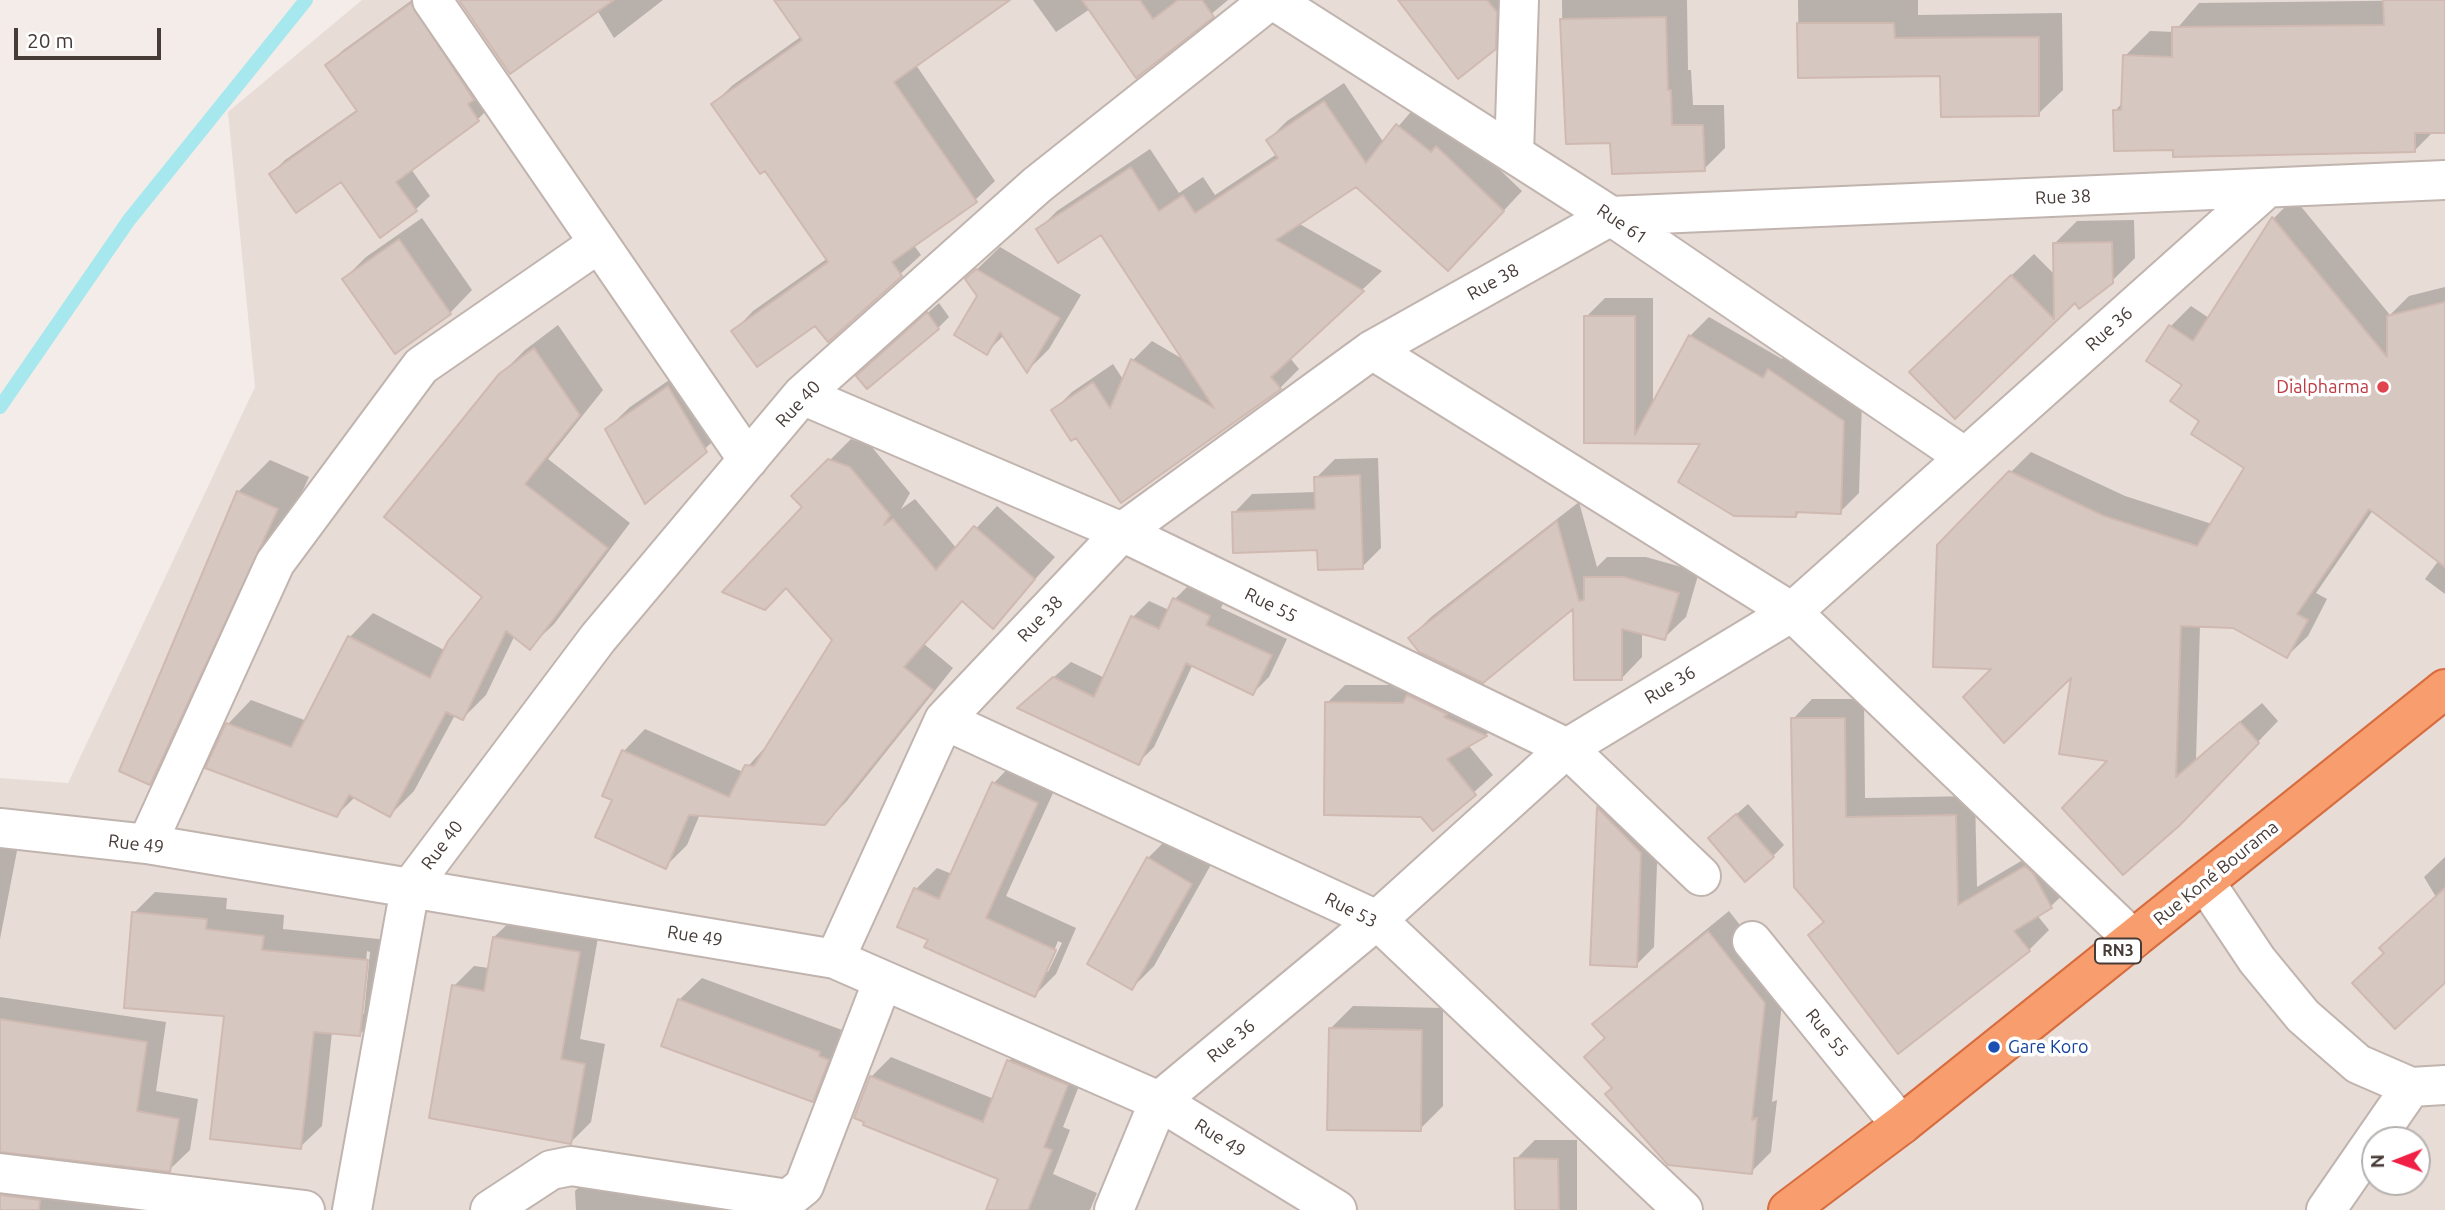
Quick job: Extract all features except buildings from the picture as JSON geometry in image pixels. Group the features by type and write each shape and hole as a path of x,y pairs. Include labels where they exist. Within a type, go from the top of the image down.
{"highway":[{"name":"Rue Koné Bourama","path":"1788,1210 1901,1125 2445,689"}],"street":[{"path":"432,0 748,460"},
{"name":"Rue 61","path":"1271,0 1611,216 1965,457"},
{"name":"Rue 40","path":"410,888 598,638 802,395 1037,185 1271,0"},
{"path":"1514,154 1519,0"},
{"name":"Rue 38","path":"835,959 944,720 1122,532 1372,350 1611,216 2445,180"},
{"name":"Rue 36","path":"1114,1210 1159,1101 1377,919 1567,748 1792,612 2267,188"},
{"path":"147,844 275,563 421,366 599,243"},
{"path":"1372,350 1792,612 2133,939"},
{"name":"Rue 55","path":"802,395 1122,532 1567,748 1701,876"},
{"name":"Rue 53","path":"944,720 1377,919 1683,1210"},
{"name":"Rue 49","path":"0,828 147,844 835,959 1159,1101 1337,1210"},
{"path":"2205,882 2257,960 2303,1016 2358,1064 2428,1086 2326,1210"},
{"path":"352,1210 410,888"},
{"name":"Rue 55","path":"1752,941 1901,1125"},
{"path":"490,1210 551,1170 571,1166 788,1199 804,1186 883,980"},
{"path":"0,1173 305,1210"}],"shaded area":[{"path":"362,0 2445,0 2445,1210 0,1210 0,778 68,783 255,387 228,112"}],"waterway":[{"path":"0,407 129,220 306,0"}],"place":[{"name":"Dialpharma","path":"2383,387"},
{"name":"Gare Koro","path":"1994,1047"}]}
